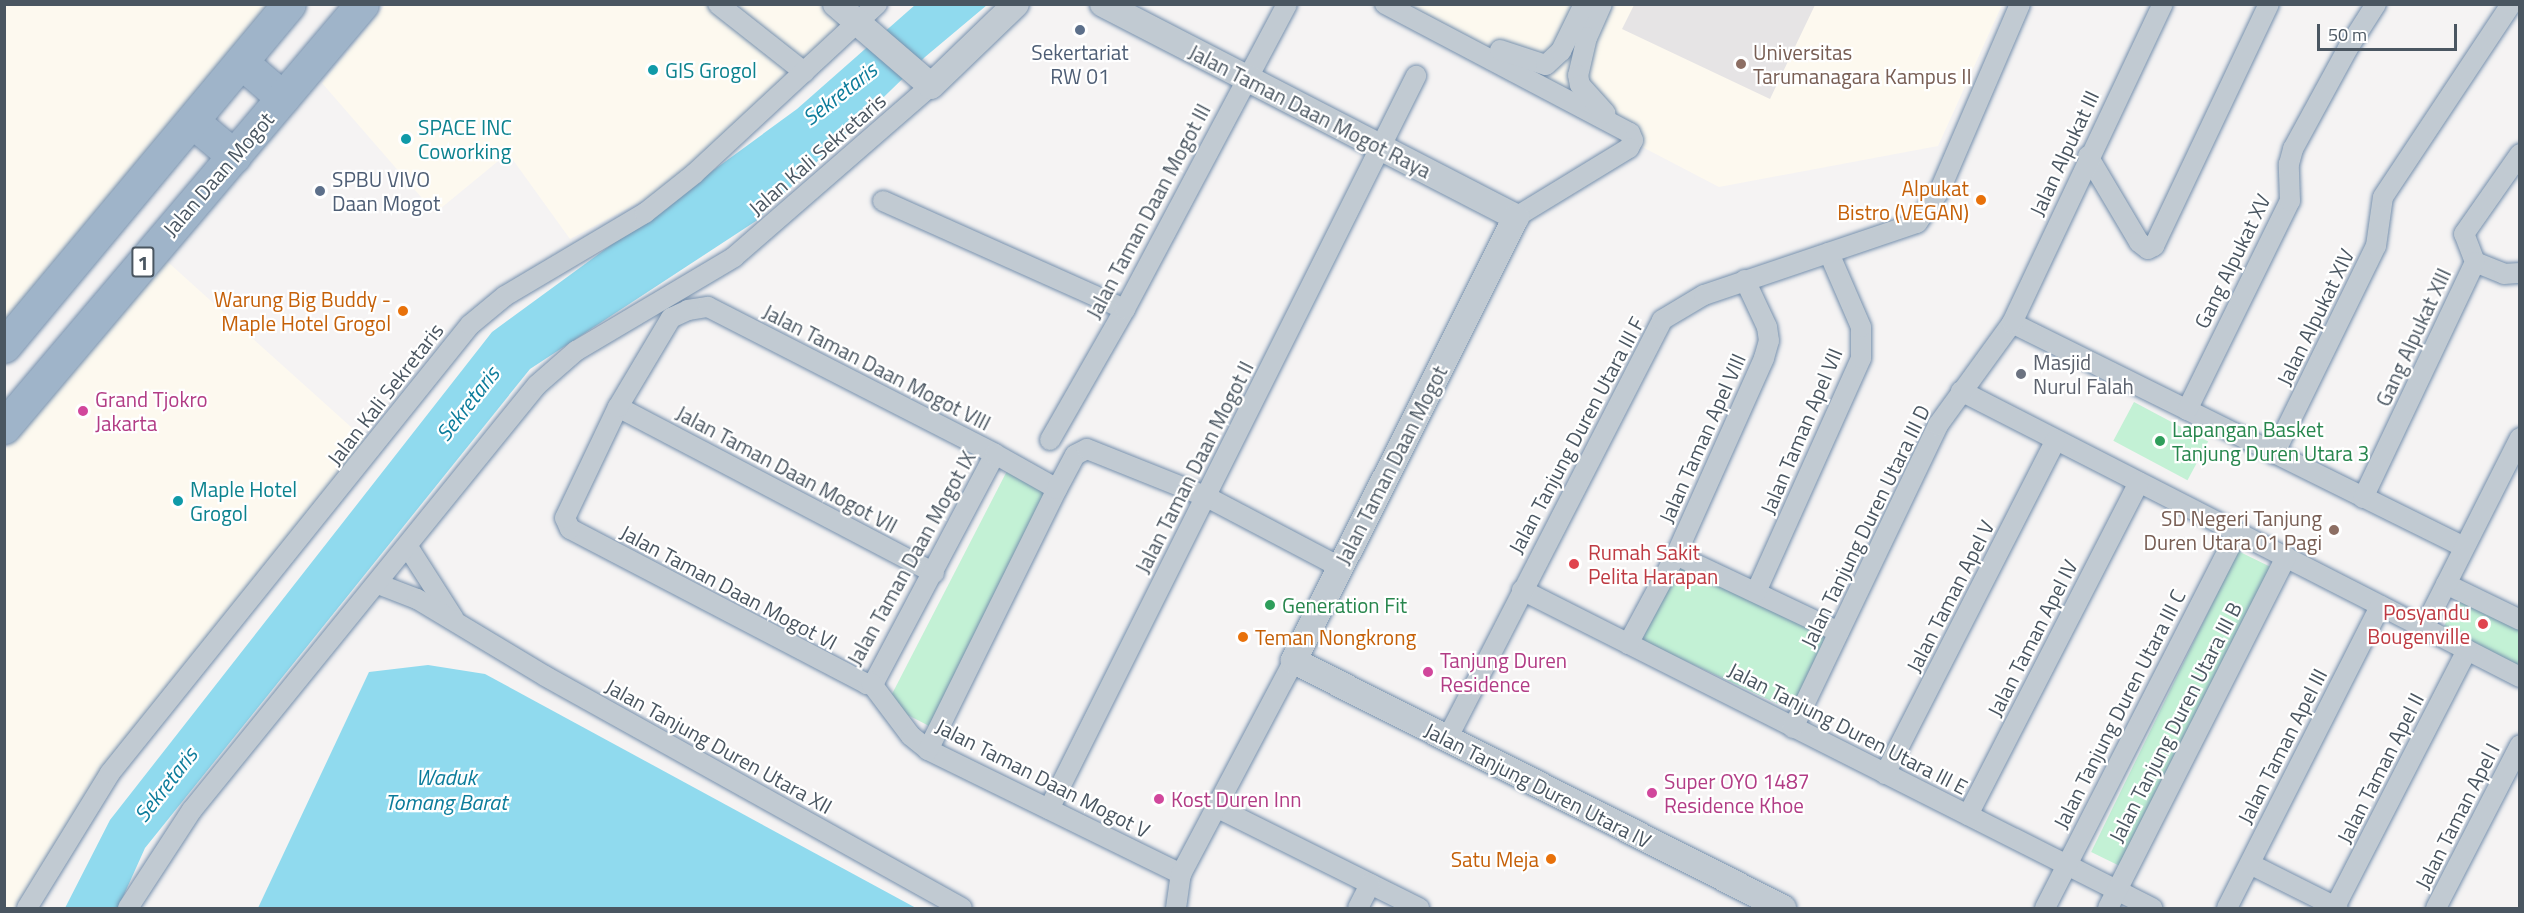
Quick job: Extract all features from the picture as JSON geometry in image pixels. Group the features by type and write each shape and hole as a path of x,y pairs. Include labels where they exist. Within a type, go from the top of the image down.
{"highway":[{"path":"4,345 289,4"},
{"name":"Jalan Daan Mogot","path":"4,427 362,4"},
{"path":"241,62 283,98"},
{"path":"192,122 234,156"}],"street":[{"path":"718,4 804,72"},
{"path":"836,4 925,80 1016,4"},
{"name":"Jalan Kali Sekretaris","path":"27,909 110,773 470,325 505,296 645,213 694,174 804,72 862,27 877,4"},
{"name":"Jalan Taman Daan Mogot Raya","path":"1103,4 1516,217"},
{"name":"Jalan Taman Daan Mogot III","path":"1050,440 1125,309 1245,78 1287,4"},
{"path":"1385,4 1615,124 1632,136 1629,148 1516,217"},
{"path":"1416,20 1440,24 1520,59 1546,65 1561,51 1584,4"},
{"path":"1602,4 1582,52 1578,81 1615,124"},
{"name":"Jalan Tanjung Duren Utara III F","path":"1447,739 1662,320 1688,303 1745,280 1904,230 1917,223 1940,190 2020,4"},
{"name":"Jalan Alpukat III","path":"2012,323 2088,156 2163,4"},
{"path":"2088,156 2139,242 2148,249 2154,246 2269,4"},
{"name":"Gang Alpukat XV","path":"2187,410 2290,201 2289,164 2294,149 2348,48 2376,4"},
{"name":"Jalan Alpukat XIV","path":"2274,454 2376,246 2383,196 2511,4"},
{"name":"Jalan Taman Daan Mogot II","path":"1049,809 1416,76"},
{"name":"Jalan Kali Sekretaris","path":"128,909 192,810 280,698 378,584 511,414 558,365 734,257 925,80"},
{"path":"2520,154 2464,234 2475,262 2504,274 2520,273"},
{"path":"883,201 1125,309"},
{"name":"Jalan Taman Daan Mogot","path":"1176,909 1181,874 1294,662 1516,217"},
{"name":"Jalan Taman Apel VII","path":"1756,592 1861,358 1861,327 1829,253"},
{"name":"Gang Alpukat XIII","path":"2363,498 2475,262"},
{"name":"Jalan Taman Apel VIII","path":"1628,644 1676,555 1769,341 1745,280"},
{"name":"Jalan Taman Daan Mogot VIII","path":"618,406 671,318 688,310 708,307 995,454 1057,489"},
{"path":"2012,323 2464,547"},
{"name":"Jalan Tanjung Duren Utara III D","path":"1793,728 1938,425 2012,323"},
{"path":"1961,391 2520,677"},
{"name":"Jalan Taman Daan Mogot VI","path":"618,406 567,507 565,518 570,529 869,683"},
{"name":"Jalan Taman Daan Mogot VII","path":"618,406 934,573"},
{"path":"2424,628 2520,438"},
{"name":"Jalan Taman Apel V","path":"1885,774 2056,440"},
{"path":"928,750 1075,454 1087,449 1099,452 1207,496 1340,567"},
{"name":"Jalan Taman Daan Mogot IX","path":"869,683 934,573 995,454"},
{"name":"Jalan Taman Apel IV","path":"1968,815 2139,482"},
{"name":"Jalan Tanjung Duren Utara III C","path":"2045,909 2237,532"},
{"name":"Jalan Tanjung Duren Utara XII","path":"408,547 455,621"},
{"path":"1676,555 1839,632"},
{"name":"Jalan Tanjung Duren Utara III B","path":"2108,909 2286,557"},
{"name":"Jalan Tanjung Duren Utara XII","path":"378,584 455,621 545,676 962,909"},
{"path":"2446,584 2520,620"},
{"name":"Jalan Tanjung Duren Utara III E","path":"1522,590 2152,909"},
{"name":"Jalan Taman Apel III","path":"2227,909 2380,606"},
{"name":"Jalan Taman Apel II","path":"2336,908 2467,650"},
{"name":"Jalan Tanjung Duren Utara IV","path":"1294,662 1783,909"},
{"name":"Jalan Taman Daan Mogot V","path":"869,683 911,736 928,750 1181,874"},
{"name":"Jalan Taman Apel I","path":"2436,909 2520,746"},
{"path":"1216,807 1419,909"},
{"path":"2250,864 2336,908"},
{"path":"1358,909 1370,884"}],"shaded area":[{"name":"Universitas Tarumanagara Kampus II","path":"1634,4 1815,5 1770,99 1622,29"},
{"path":"5,5 277,5 5,343"},
{"path":"385,5 874,5 689,176 570,239 508,153 435,213 322,83"},
{"path":"1370,5 2002,5 1938,146 1719,187"},
{"path":"160,255 371,445 117,754 29,908 5,908 4,451"}],"green space":[{"name":"Lapangan Basket Tanjung Duren Utara 3","path":"2134,402 2208,441 2188,480 2113,441"},
{"path":"1008,469 1059,496 935,729 894,708 892,694"},
{"path":"2238,551 2271,567 2124,868 2091,852"},
{"path":"1676,565 1826,635 1791,710 1641,640"},
{"path":"2465,587 2519,616 2519,668 2443,628"}],"water":[{"name":"Sekretaris","path":"915,5 987,5 925,57 756,221 530,369 145,848 118,908 65,908 110,820 492,332 797,109"},
{"name":"Waduk Tomang Barat","path":"428,665 485,674 916,908 258,908 369,672"}],"place":[{"name":"Sekertariat RW 01","path":"1080,30"},
{"name":"Universitas Tarumanagara Kampus II","path":"1741,64"},
{"name":"GIS Grogol","path":"653,70"},
{"name":"SPACE INC Coworking","path":"406,139"},
{"name":"SPBU VIVO Daan Mogot","path":"320,191"},
{"name":"Alpukat Bistro (VEGAN)","path":"1981,200"},
{"name":"Warung Big Buddy - Maple Hotel Grogol","path":"403,311"},
{"name":"Masjid Nurul Falah","path":"2021,374"},
{"name":"Grand Tjokro Jakarta","path":"83,411"},
{"name":"Lapangan Basket Tanjung Duren Utara 3","path":"2160,441"},
{"name":"Maple Hotel Grogol","path":"178,501"},
{"name":"SD Negeri Tanjung Duren Utara 01 Pagi","path":"2334,530"},
{"name":"Rumah Sakit Pelita Harapan","path":"1574,564"},
{"name":"Generation Fit","path":"1270,605"},
{"name":"Posyandu Bougenville","path":"2483,624"},
{"name":"Teman Nongkrong","path":"1243,637"},
{"name":"Tanjung Duren Residence","path":"1428,672"},
{"name":"Super OYO 1487 Residence Khoe","path":"1652,793"},
{"name":"Kost Duren Inn","path":"1159,799"},
{"name":"Satu Meja","path":"1551,859"}]}
